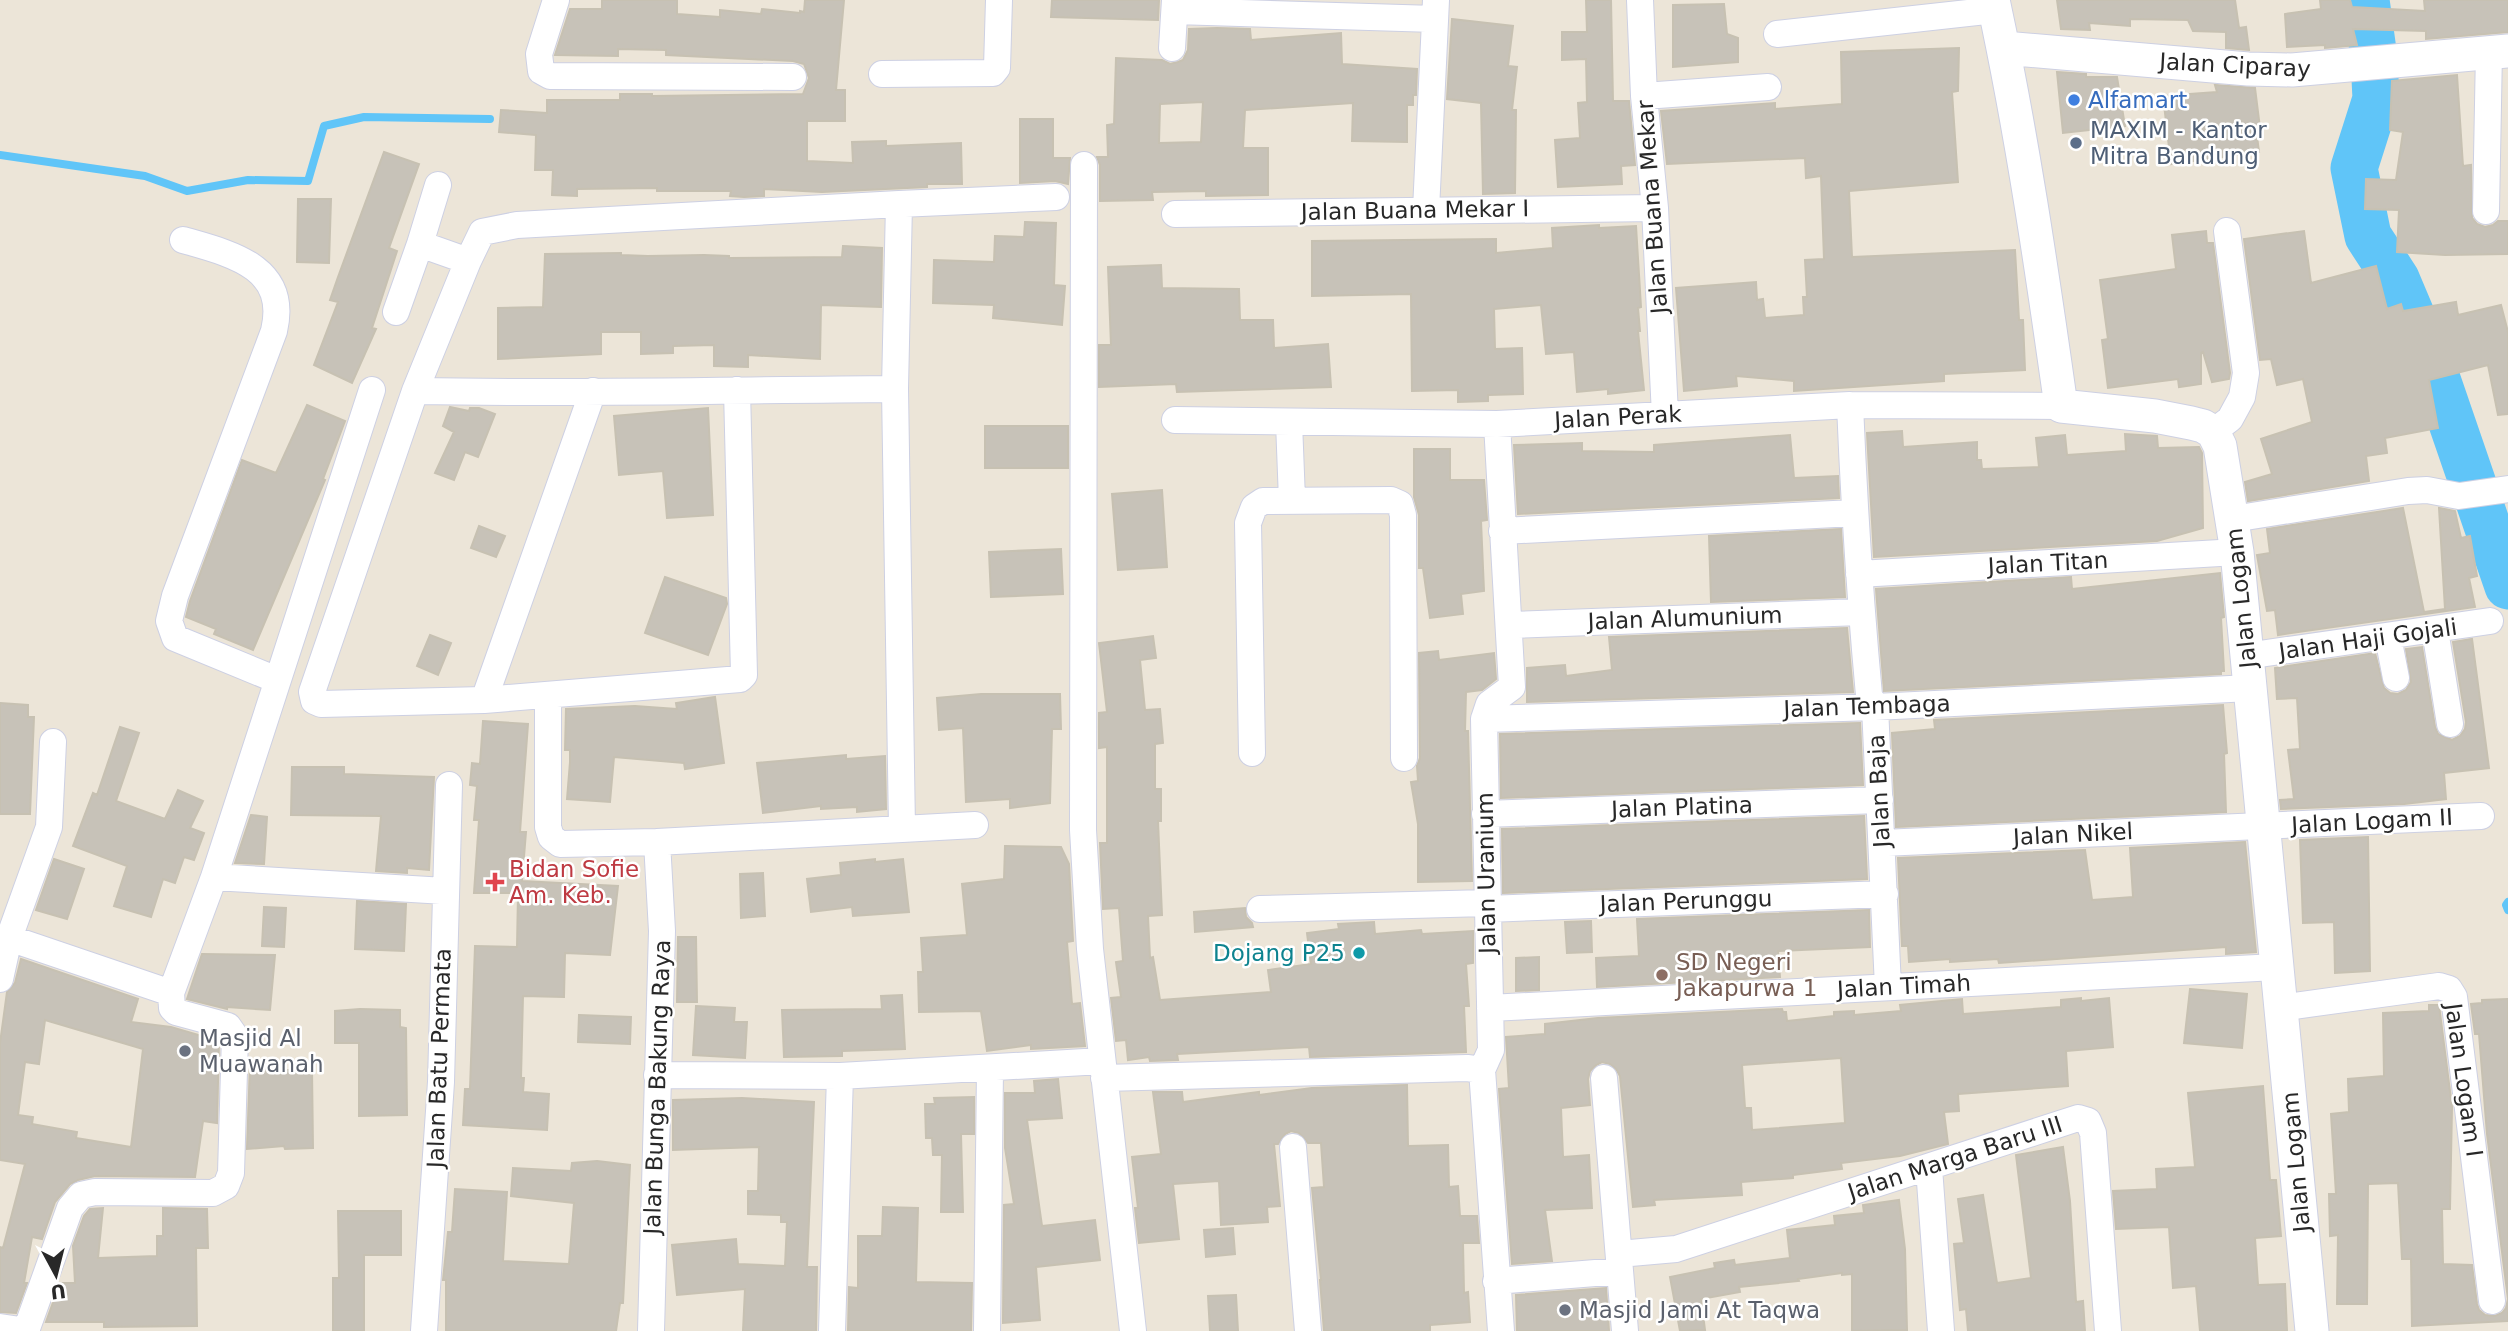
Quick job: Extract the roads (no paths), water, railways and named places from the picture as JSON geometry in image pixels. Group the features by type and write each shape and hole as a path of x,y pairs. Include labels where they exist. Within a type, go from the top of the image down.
{"street":[{"path":"556,0 539,54 541,71 550,76 793,77"},
{"path":"882,74 993,73 997,68 999,0"},
{"name":"Jalan Buana Mekar","path":"1640,0 1644,96 1655,208 1665,415"},
{"path":"1172,48 1175,5 1435,9 1426,210"},
{"path":"1777,34 1994,5 2004,48 2043,274 2062,407 2155,416 2203,426 2213,432 2230,419 2242,397 2246,373 2227,231"},
{"name":"Jalan Ciparay","path":"2004,48 2248,69 2292,70 2499,51"},
{"path":"2486,211 2499,51"},
{"path":"1644,96 1768,87"},
{"path":"1084,165 1083,830 1090,949 1133,1331"},
{"path":"396,312 438,185"},
{"path":"737,390 744,675 740,679 484,700 321,704 314,701 312,692 415,391 482,232 497,227 1056,197"},
{"path":"899,204 895,389 902,829"},
{"name":"Jalan Buana Mekar I","path":"1175,214 1655,208"},
{"path":"183,240 225,253 263,274 272,285 278,308 272,338 174,596 169,621 175,638 277,680"},
{"path":"420,244 468,261"},
{"path":"415,391 895,389"},
{"path":"14,1330 70,1208 81,1195 94,1192 214,1193 226,1186 232,1173 235,1036 228,1026 176,1012 172,1008 171,993 214,877 372,390"},
{"path":"484,700 593,391"},
{"name":"Jalan Perak","path":"1175,420 1497,424 1850,405 2062,407"},
{"name":"Jalan Baja","path":"1850,405 1861,612 1869,695 1875,707 1888,987"},
{"path":"1289,422 1292,500"},
{"path":"1497,424 1510,625 1512,718"},
{"name":"Jalan Logam","path":"2213,432 2220,446 2237,552 2312,1331"},
{"path":"2233,519 2408,491 2427,490 2461,495 2498,490"},
{"path":"1252,753 1248,523 1254,507 1263,501 1391,500 1400,504 1404,515 1404,758"},
{"path":"1502,531 1854,513"},
{"name":"Jalan Titan","path":"1858,574 2237,552"},
{"name":"Jalan Alumunium","path":"1510,625 1861,612"},
{"name":"Jalan Haji Gojali","path":"2246,656 2490,621"},
{"path":"2435,629 2450,724"},
{"path":"2388,637 2396,678"},
{"path":"1484,719 1489,704 1511,687"},
{"name":"Jalan Tembaga","path":"1484,719 1875,707 2250,688"},
{"path":"548,696 548,827 551,837 560,844 657,842 975,825"},
{"name":"Jalan Uranium","path":"1484,719 1491,1050 1482,1070 1496,1280 1495,1329"},
{"path":"0,979 9,938 48,827 53,742"},
{"name":"Jalan Batu Permata","path":"424,1331 441,1082 449,785"},
{"name":"Jalan Platina","path":"1485,814 1880,800"},
{"name":"Jalan Logam II","path":"2263,825 2290,826 2481,816"},
{"name":"Jalan Nikel","path":"1882,843 2263,825"},
{"name":"Jalan Bunga Bakung Raya","path":"651,1331 662,931 657,842"},
{"path":"214,877 445,891"},
{"name":"Jalan Perunggu","path":"1260,909 1487,906 1885,894"},
{"path":"9,938 171,993"},
{"name":"Jalan Timah","path":"1490,1007 2276,967"},
{"name":"Jalan Logam I","path":"2279,1008 2439,986 2449,989 2454,997 2492,1301"},
{"path":"987,1331 990,1069"},
{"path":"657,1074 840,1076 990,1069 1482,1070"},
{"path":"832,1331 840,1076"},
{"path":"1604,1078 1625,1331"},
{"name":"Jalan Marga Baru III","path":"1496,1280 1620,1262 1676,1249 2078,1118 2088,1121 2093,1133 2108,1331"},
{"path":"1293,1147 1308,1331"},
{"path":"1929,1168 1941,1331"}],"waterway":[{"path":"2366,0 2374,58 2376,99 2354,168 2368,236 2396,279 2431,362 2508,586"},
{"path":"0,155 145,176 187,191 248,180 308,181 324,126 364,117 490,119"},
{"path":"2508,902 2508,910"}],"place":[{"name":"Alfamart","path":"2074,100"},
{"name":"MAXIM - Kantor Mitra Bandung","path":"2076,143"},
{"name":"Bidan Sofie Am. Keb.","path":"495,882"},
{"name":"Dojang P25","path":"1359,953"},
{"name":"SD Negeri Jakapurwa 1","path":"1662,975"},
{"name":"Masjid Al Muawanah","path":"185,1051"},
{"name":"Masjid Jami At Taqwa","path":"1565,1310"}]}
